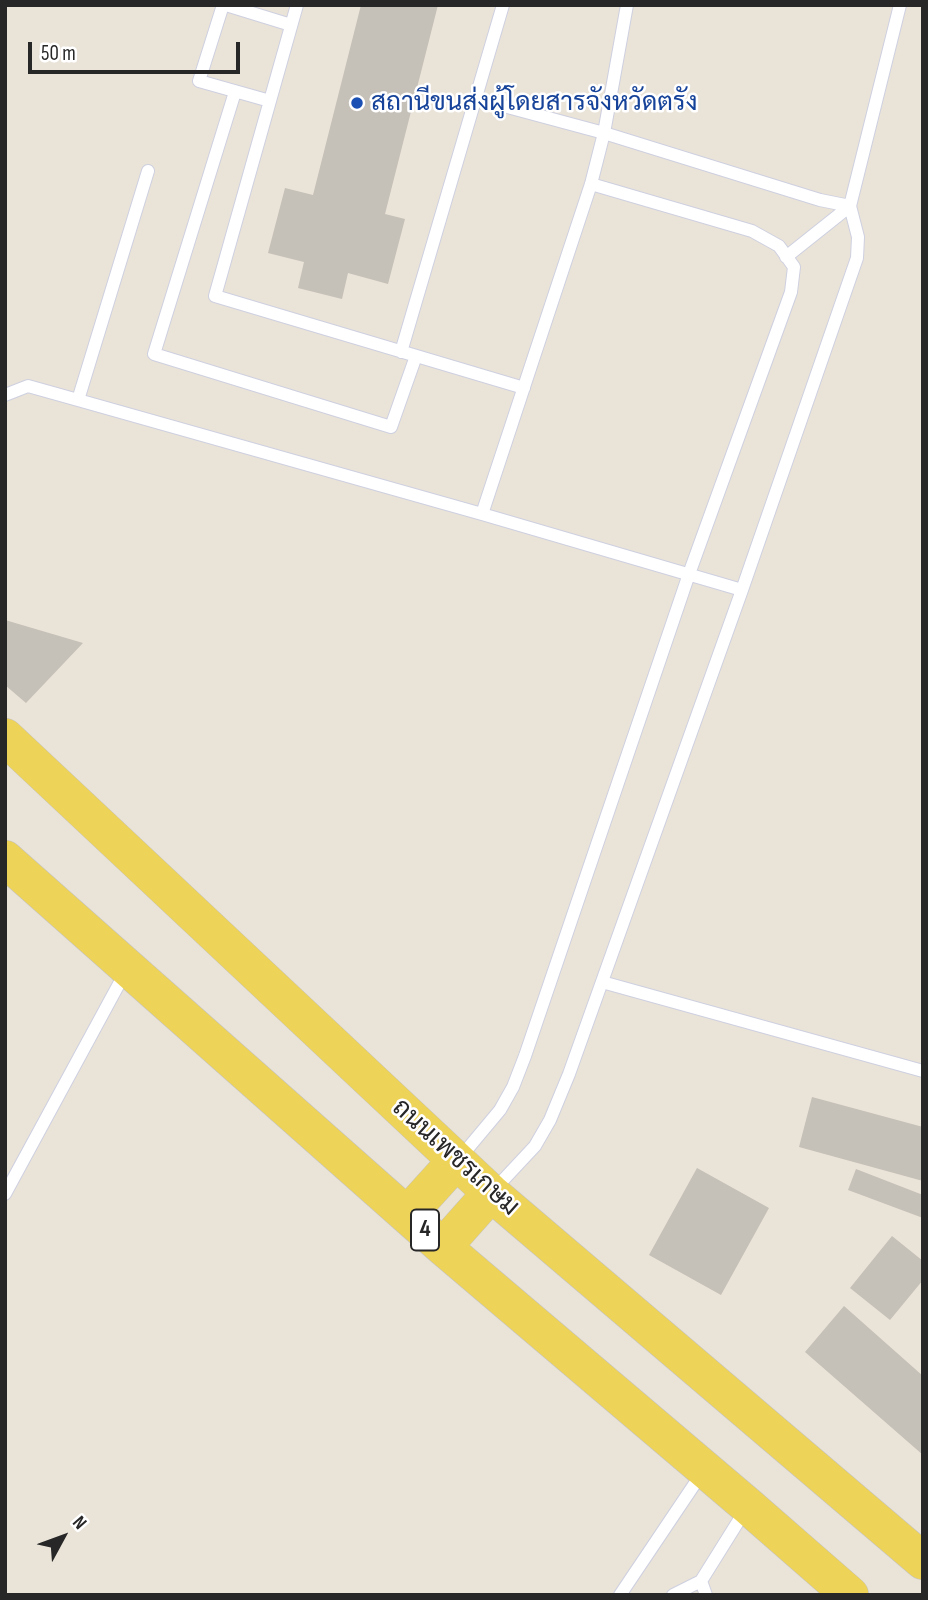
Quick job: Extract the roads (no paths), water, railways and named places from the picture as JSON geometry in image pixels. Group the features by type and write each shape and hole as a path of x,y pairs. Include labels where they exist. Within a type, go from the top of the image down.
{"main road":[{"name":"ถนนเพชรเกษม","path":"5,737 491,1193 923,1561"},
{"name":"4","path":"5,859 443,1247 850,1595"},
{"path":"407,1214 457,1161"},
{"path":"443,1247 491,1193"}],"lane":[{"path":"270,101 199,81 225,5 291,25"},
{"path":"297,5 215,296 524,388"},
{"path":"401,352 503,5"},
{"path":"482,514 591,184 604,133 627,5"},
{"path":"491,1193 535,1146 550,1120 569,1074 857,258 858,237 850,206 900,5"},
{"path":"235,92 154,354 391,428 416,356"},
{"path":"474,98 604,133 820,200 850,206"},
{"path":"78,400 148,171"},
{"path":"457,1161 500,1110 513,1087 525,1056 689,574 791,292 794,267 779,246 752,231 591,184"},
{"path":"786,257 850,206"},
{"path":"5,395 28,386 742,590"},
{"path":"5,1194 128,968"},
{"path":"602,982 923,1071"},
{"path":"620,1595 704,1469"},
{"path":"673,1595 701,1581 748,1506"},
{"path":"701,1581 706,1595"}],"place":[{"name":"สถานีขนส่งผู้โดยสารจังหวัดตรัง","path":"357,103"}]}
